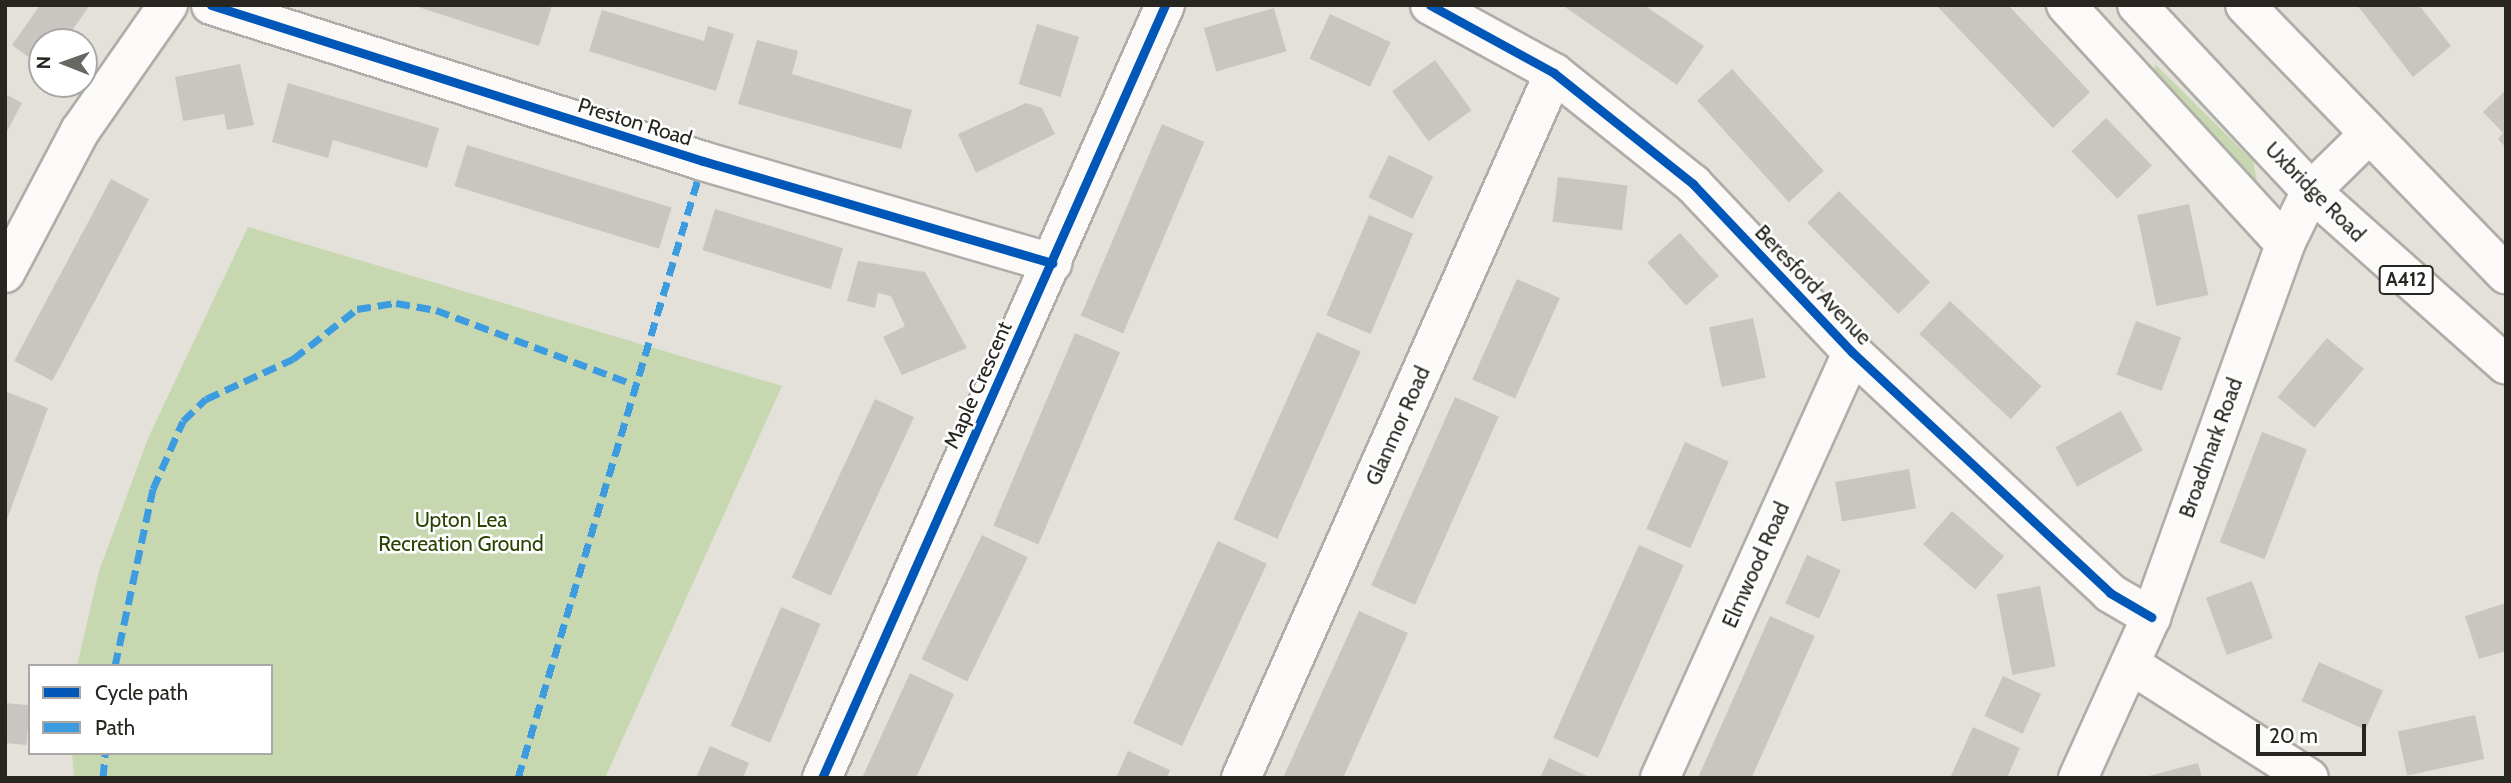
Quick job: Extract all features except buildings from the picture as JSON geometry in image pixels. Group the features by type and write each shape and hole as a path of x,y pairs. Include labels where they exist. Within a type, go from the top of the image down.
{"street":[{"path":"5,273 80,131 168,5"},
{"name":"Preston Road","path":"211,5 703,161 1052,263"},
{"name":"Maple Crescent","path":"821,778 1165,5"},
{"name":"Beresford Avenue","path":"1430,5 1554,73 1693,184 1852,352 2110,593 2151,617"},
{"path":"2066,5 2285,244"},
{"name":"Uxbridge Road","path":"2137,5 2311,191 2506,365"},
{"path":"2245,5 2368,135 2506,274"},
{"name":"Glanmor Road","path":"1241,778 1554,73"},
{"name":"Broadmark Road","path":"2078,778 2151,617 2285,244 2311,191 2368,135"},
{"name":"Elmwood Road","path":"1660,778 1852,352"},
{"path":"2130,664 2308,778"}],"green space":[{"path":"2155,64 2253,161 2259,193 2153,77"},
{"name":"Upton Lea Recreation Ground","path":"248,227 782,386 605,778 74,778 72,755 273,755 273,664 77,664 99,571 149,436"}],"marked path":[{"path":"518,778 698,179"},
{"path":"115,664 153,489 183,421 206,399 293,359 357,309 396,303 436,310 638,386"},
{"path":"103,778 105,755"}],"cycle path":[{"path":"211,5 703,161 1052,263"},
{"path":"822,778 1165,5"},
{"path":"1430,5 1554,73 1693,184 1852,352 2110,593 2151,617"}]}
